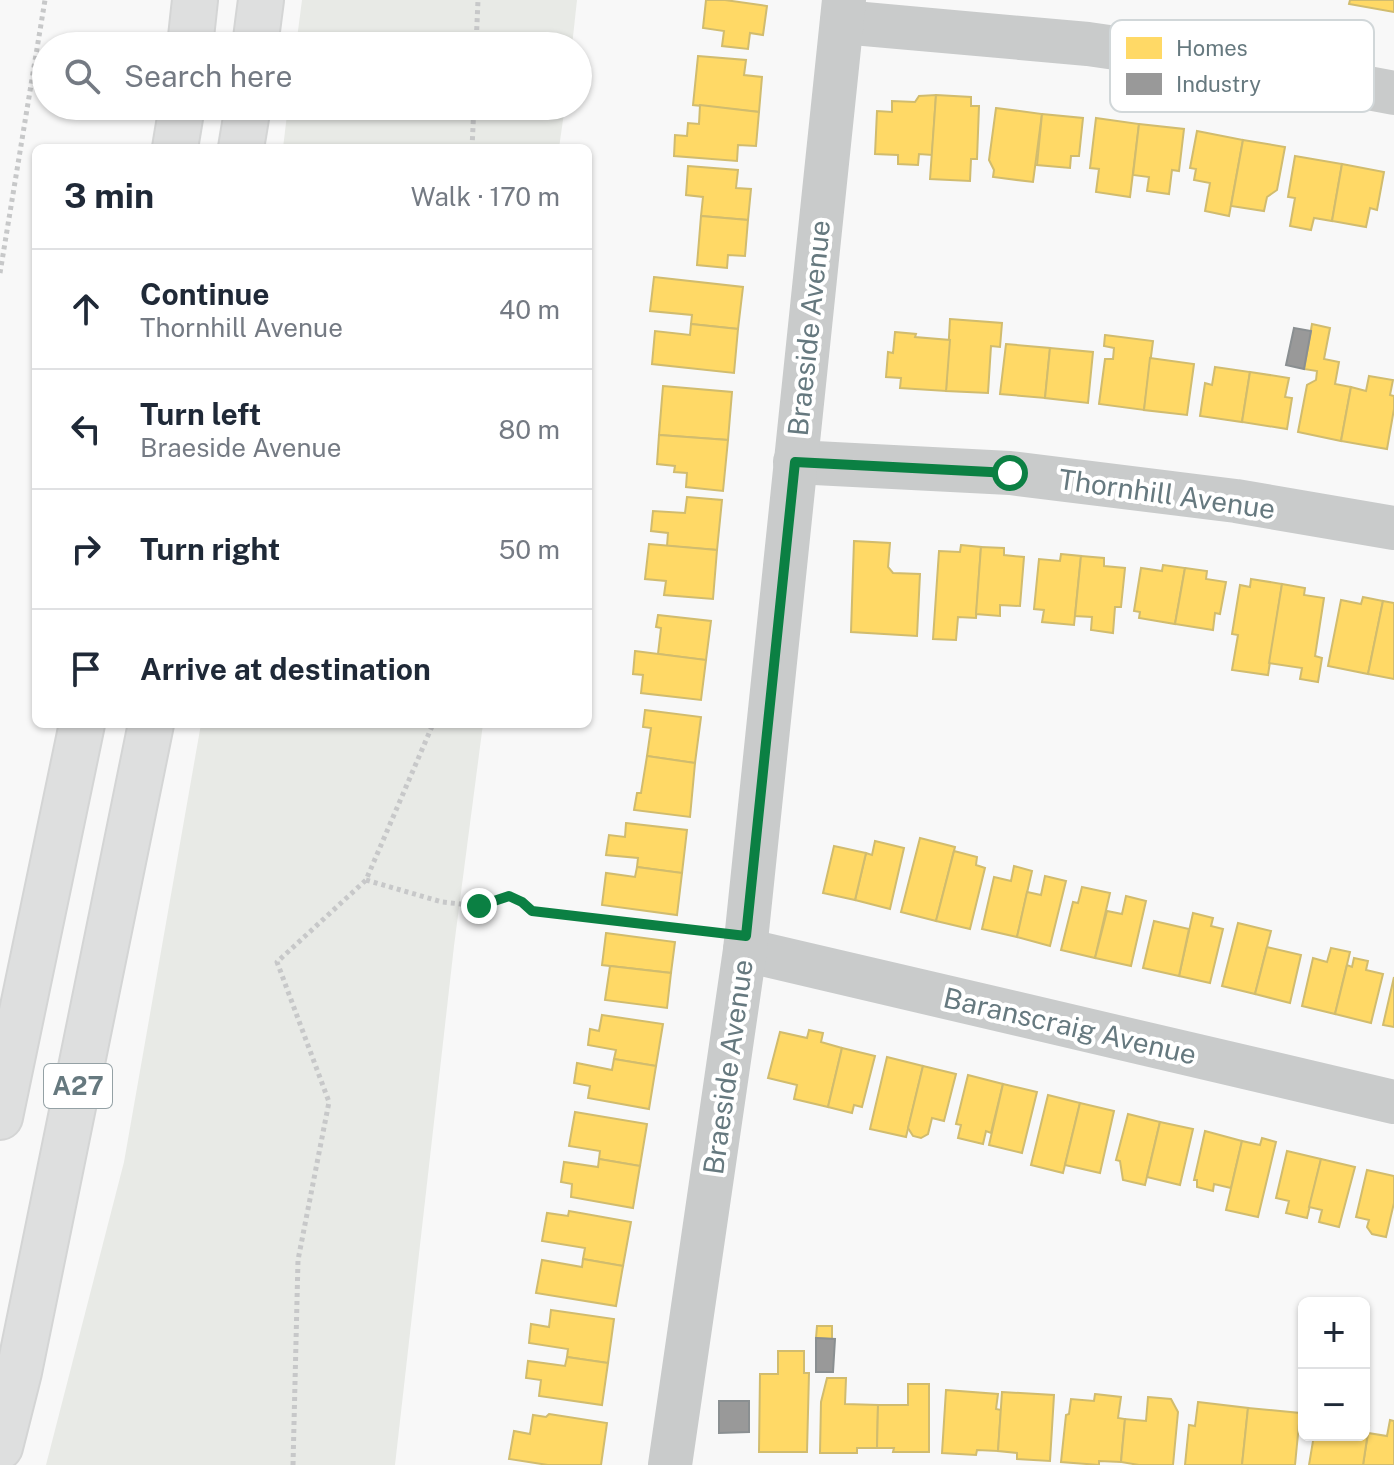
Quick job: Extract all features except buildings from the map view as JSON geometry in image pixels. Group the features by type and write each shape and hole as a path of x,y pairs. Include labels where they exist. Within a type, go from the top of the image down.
{"highway":[{"path":"192,32 195,0"},
{"path":"257,32 261,0"},
{"path":"176,144 180,120"},
{"path":"242,144 246,120"},
{"name":"A27","path":"0,1117 81,728"},
{"name":"A27","path":"0,1447 19,1372 150,728"}],"street":[{"path":"843,11 1110,47"},
{"name":"Braeside Avenue","path":"670,1465 746,943 843,11"},
{"path":"1374,89 1394,93"},
{"name":"Thornhill Avenue","path":"795,462 1010,473 1236,501 1394,528"},
{"name":"Baranscraig Avenue","path":"746,943 1394,1102"}],"path":[{"path":"40,32 45,0"},
{"path":"477,32 478,0"},
{"path":"0,273 32,79"},
{"path":"472,144 473,120"},
{"path":"293,1465 298,1260 329,1102 277,962 366,880 431,728"},
{"path":"366,880 442,902 479,906 509,896 532,911 746,943"}],"shaded area":[{"path":"302,0 577,0 574,32 298,32"},
{"path":"286,120 563,120 560,144 283,144"},
{"path":"200,728 482,728 454,946 395,1465 46,1465 124,1162"}],"route":[{"path":"479,906 509,896 532,911 746,936 795,462 1010,473"}]}
